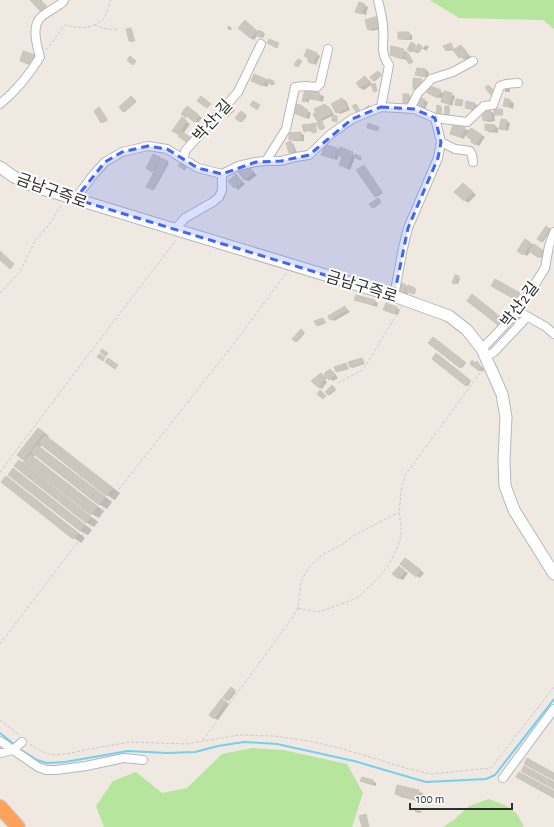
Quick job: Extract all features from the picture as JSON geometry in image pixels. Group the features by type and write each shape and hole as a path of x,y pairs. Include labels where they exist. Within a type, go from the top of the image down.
{"highway":[{"path":"0,807 18,827"}],"main road":[{"name":"금남구즉로","path":"0,167 14,177 36,187 394,296 448,316 467,330 485,357 502,394 506,417 504,460 505,486 514,510 554,574"}],"street":[{"path":"0,104 18,88 40,57 36,25 40,18 64,0"},
{"path":"378,0 384,29 383,54 389,65 381,107"},
{"name":"박산1길","path":"222,174 198,168 184,159 185,151 238,92 261,44"},
{"path":"266,161 286,129 295,87 317,87 320,84 328,49"},
{"path":"410,109 418,93 431,79 453,72 473,61"},
{"path":"178,230 185,218 219,197 222,190 222,174 238,166 266,161 281,161 308,155 331,134 352,119 381,107 410,109 426,113 435,118 467,122 484,106 493,105 500,86 518,83"},
{"path":"394,296 408,228 438,158 441,142 435,118"},
{"path":"441,142 456,149 470,151 473,162"},
{"path":"71,198 105,162 122,152 148,146 167,149 184,159"},
{"name":"박산2길","path":"485,357 518,311 545,268 549,246 554,232"},
{"path":"518,311 546,327 554,334"},
{"path":"485,357 494,352 527,317"},
{"path":"503,778 554,709"},
{"path":"0,741 38,767 46,770 78,767 124,758 143,760"},
{"path":"0,754 14,750 23,741"}],"path":[{"path":"40,57 65,25 73,28 91,26 95,25 105,17 111,0"},
{"path":"95,25 111,30 119,29"},
{"path":"0,293 20,270 35,241 71,198"},
{"path":"0,472 92,350 178,230"},
{"path":"0,644 86,531 232,346 292,265"},
{"path":"338,383 362,370 406,300"},
{"path":"298,608 318,612 359,597 388,566 397,549 401,536 402,525 399,512 402,485 406,474 482,370 485,357"},
{"path":"202,741 293,617 298,608 301,581 313,563 322,555 340,546 356,534 399,512"},
{"path":"0,720 23,741 52,755 66,754 130,742 186,744 239,735 274,736 309,741 431,774 491,768 554,687"}],"highlighted area":[{"path":"381,107 414,109 435,118 441,142 438,158 408,228 394,296 75,199 105,162 122,152 148,146 167,149 198,168 222,174 256,162 281,161 309,155 352,119"}],"green space":[{"path":"430,0 554,0 554,29 543,20 459,18"},
{"path":"252,748 283,750 347,764 363,793 352,827 104,827 96,806 113,781 136,772 162,793 187,788 222,754"},
{"path":"489,799 510,808 518,816 524,827 443,827 455,819 469,806"}],"building":[{"path":"30,0 41,0 48,8 42,13"},
{"path":"359,2 365,4 362,14 355,12"},
{"path":"378,16 381,26 368,30 365,20"},
{"path":"245,20 257,31 250,38 238,28"},
{"path":"131,28 134,40 129,41 126,29"},
{"path":"259,30 264,33 261,38 256,35"},
{"path":"398,32 409,32 409,39 398,39"},
{"path":"269,39 279,43 277,48 267,43"},
{"path":"411,42 415,44 411,52 407,50"},
{"path":"451,43 453,48 446,51 443,46"},
{"path":"418,44 422,46 417,53 414,51"},
{"path":"461,45 468,55 463,59 461,57 459,58 453,50"},
{"path":"391,46 404,49 402,59 390,55"},
{"path":"307,49 317,53 313,64 308,62 308,58 304,56"},
{"path":"23,51 35,55 31,65 20,61"},
{"path":"408,53 413,62 409,64 404,55"},
{"path":"130,56 136,61 133,65 127,60"},
{"path":"298,59 302,61 298,67 294,65"},
{"path":"417,68 426,69 425,77 415,75"},
{"path":"378,71 381,74 373,81 370,77"},
{"path":"254,74 266,79 263,86 251,81"},
{"path":"365,76 369,82 360,88 356,83"},
{"path":"413,78 422,79 421,89 413,89"},
{"path":"268,79 274,81 272,85 266,82"},
{"path":"375,83 377,91 374,92 371,85"},
{"path":"488,85 495,91 491,95 485,88"},
{"path":"430,86 441,90 438,98 427,93"},
{"path":"305,90 310,91 305,102 302,101"},
{"path":"311,91 320,93 319,100 309,99"},
{"path":"444,91 452,93 449,104 441,102"},
{"path":"403,94 409,94 408,103 403,103"},
{"path":"131,96 136,101 123,112 119,107"},
{"path":"201,96 211,104 207,108 197,101"},
{"path":"419,97 425,99 422,109 416,107"},
{"path":"342,98 347,108 336,113 331,104"},
{"path":"505,98 511,100 509,107 503,106"},
{"path":"456,99 463,100 462,106 455,105"},
{"path":"253,101 260,105 257,110 250,105"},
{"path":"466,101 475,103 474,110 465,108"},
{"path":"294,103 303,106 302,108 308,110 306,118 291,112"},
{"path":"325,104 332,113 317,121 313,114 316,112 314,109"},
{"path":"356,104 360,111 357,113 352,106"},
{"path":"437,105 441,106 440,116 436,116"},
{"path":"187,106 199,115 194,122 187,116 186,118 181,114"},
{"path":"231,106 234,109 226,117 223,114"},
{"path":"445,106 449,106 448,119 444,118"},
{"path":"99,107 107,119 101,123 94,111"},
{"path":"494,109 502,109 502,115 494,115"},
{"path":"490,110 492,119 483,121 482,111"},
{"path":"241,111 246,115 240,122 235,118"},
{"path":"332,115 337,116 337,122 332,121"},
{"path":"182,117 187,121 178,134 172,131"},
{"path":"501,119 507,120 505,130 499,129"},
{"path":"321,120 324,127 320,130 316,123"},
{"path":"315,123 316,132 312,133 310,124"},
{"path":"368,123 379,127 378,131 367,128"},
{"path":"309,124 310,130 304,132 302,125"},
{"path":"455,124 465,127 463,135 461,134 460,137 450,134 453,125 455,126"},
{"path":"485,124 495,125 494,131 485,130"},
{"path":"471,128 482,135 475,145 471,142 472,140 467,137 468,135 466,135"},
{"path":"181,131 193,139 189,144 178,136"},
{"path":"301,132 301,139 289,140 289,133"},
{"path":"291,141 294,151 289,153 286,143"},
{"path":"325,144 337,148 334,159 321,155"},
{"path":"340,147 353,152 350,160 337,155"},
{"path":"153,154 160,157 152,172 146,168"},
{"path":"356,154 361,157 359,160 354,157"},
{"path":"342,157 350,160 347,168 339,165"},
{"path":"161,158 168,161 153,190 146,187"},
{"path":"181,162 187,166 185,170 178,166"},
{"path":"364,165 382,192 375,197 356,170"},
{"path":"250,168 254,172 244,180 238,172"},
{"path":"236,174 242,182 234,188 228,181"},
{"path":"463,183 473,192 464,201 454,192"},
{"path":"378,198 381,201 372,208 369,204"},
{"path":"546,226 550,229 541,242 537,239"},
{"path":"525,239 531,243 523,255 517,251"},
{"path":"534,244 544,251 539,258 529,251"},
{"path":"0,251 14,264 10,269 0,260"},
{"path":"455,275 459,276 456,284 452,283"},
{"path":"495,279 520,293 516,300 491,286"},
{"path":"402,283 406,285 403,296 398,294"},
{"path":"408,285 415,288 414,294 406,292"},
{"path":"472,294 503,319 498,325 467,301"},
{"path":"356,295 375,300 374,305 354,300"},
{"path":"386,303 397,307 395,314 383,310"},
{"path":"345,306 347,310 330,320 328,316"},
{"path":"323,318 325,322 316,325 314,321"},
{"path":"301,329 304,332 295,342 292,339"},
{"path":"433,337 465,362 460,368 428,343"},
{"path":"102,349 108,353 106,356 100,352"},
{"path":"436,353 470,380 466,386 432,359"},
{"path":"99,354 105,357 103,361 97,357"},
{"path":"108,358 118,365 115,369 105,362"},
{"path":"362,358 364,363 350,367 348,362"},
{"path":"472,360 475,363 477,361 481,368 479,371 470,364"},
{"path":"346,363 348,368 336,372 334,367"},
{"path":"330,369 336,375 329,380 324,374"},
{"path":"321,373 325,379 319,388 311,381"},
{"path":"332,385 335,389 328,395 325,392"},
{"path":"320,390 326,396 323,399 317,394"},
{"path":"38,428 44,432 23,460 17,455"},
{"path":"45,435 113,488 106,496 39,443"},
{"path":"37,445 105,497 99,505 31,452"},
{"path":"30,454 97,507 91,515 23,462"},
{"path":"19,460 91,517 86,523 14,466"},
{"path":"13,468 85,525 80,531 8,475"},
{"path":"6,476 78,533 73,539 1,482"},
{"path":"405,558 421,570 416,577 400,564"},
{"path":"399,566 405,571 399,579 392,574"},
{"path":"231,687 235,690 227,701 223,697"},
{"path":"222,698 226,702 214,719 209,715"},
{"path":"527,758 554,773 554,780 524,764"},
{"path":"524,766 554,782 554,789 521,771"},
{"path":"519,772 554,791 554,798 516,777"},
{"path":"362,777 373,780 372,784 360,781"},
{"path":"397,785 419,790 417,800 395,794"},
{"path":"366,814 369,827 362,827 359,816"}],"waterway":[{"path":"18,748 37,760 47,763 65,762 128,751 167,753 195,752 218,746 244,742 277,744 354,761 426,782 486,779 495,775 554,699"},
{"path":"0,733 15,745"}]}
